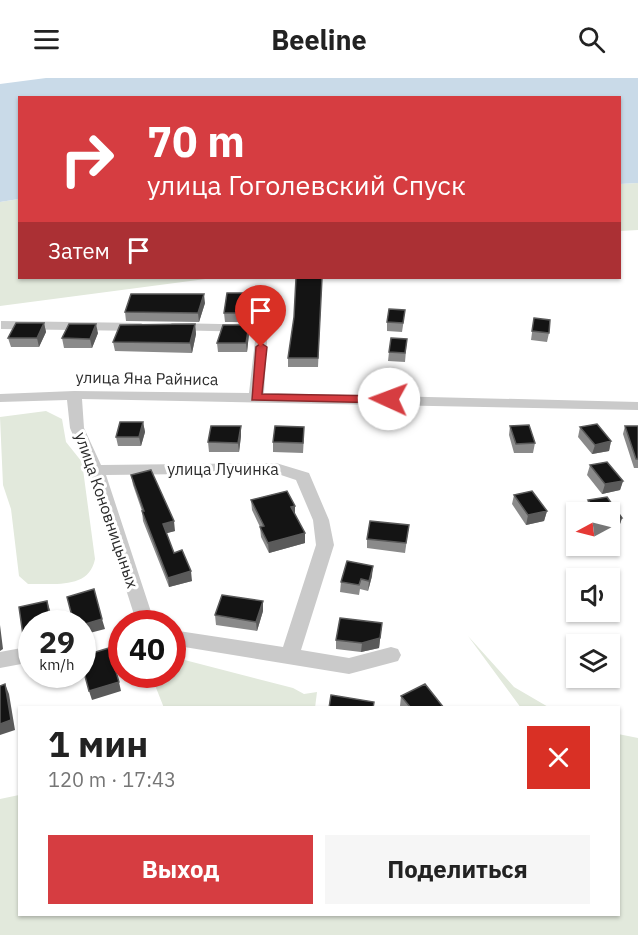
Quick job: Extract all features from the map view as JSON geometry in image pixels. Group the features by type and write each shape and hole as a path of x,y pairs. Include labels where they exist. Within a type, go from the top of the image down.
{"street":[{"path":"1,325 263,328 256,397"},
{"name":"улица Яна Райниса","path":"0,398 74,395 256,397 638,406"},
{"name":"улица Коновницыных","path":"74,395 77,428 96,470 141,610"},
{"name":"улица Лучинка","path":"96,470 276,468 303,477 321,520 325,545 290,656"},
{"path":"186,639 349,666 391,655"},
{"path":"0,660 18,657"}],"shaded area":[{"path":"638,183 638,230 621,231 621,184"},
{"path":"18,199 18,279 205,279 0,306 0,202"},
{"path":"46,411 62,419 66,442 82,462 95,559 86,576 78,580 59,584 28,584 19,576 11,509 3,485 0,417"},
{"path":"468,636 514,687 547,706 520,706"},
{"path":"186,660 293,688 304,694 317,692 315,706 163,706 156,688 186,688"},
{"path":"620,734 638,738 638,935 0,935 0,799 18,795 18,916 620,916"}],"water":[{"path":"46,78 638,78 638,183 621,184 621,96 18,96 18,199 0,202 0,84"}],"building":[{"path":"296,279 322,279 318,358 288,358 294,317"},
{"path":"227,293 253,293 250,313 224,313"},
{"path":"131,294 204,294 198,313 125,312"},
{"path":"389,309 405,310 403,323 387,322"},
{"path":"534,318 550,320 549,333 532,331"},
{"path":"16,323 44,323 37,338 8,338"},
{"path":"69,324 96,324 90,339 62,338"},
{"path":"195,324 190,343 113,342 120,325"},
{"path":"223,325 249,325 246,343 217,343"},
{"path":"391,338 407,339 405,353 389,352"},
{"path":"120,422 143,422 139,437 116,437"},
{"path":"597,424 611,441 595,445 580,427"},
{"path":"529,425 535,443 516,444 510,426"},
{"path":"211,426 241,426 238,443 208,442"},
{"path":"275,426 304,427 303,443 273,442"},
{"path":"625,426 638,426 638,459 636,459"},
{"path":"607,462 623,481 605,484 590,465"},
{"path":"151,470 174,521 163,524 174,553 182,550 191,571 168,578 142,511 144,511 131,475"},
{"path":"287,491 295,506 291,507 305,533 268,543 260,527 264,526 251,500"},
{"path":"532,491 547,511 528,515 514,495"},
{"path":"607,497 611,502 589,502 588,500"},
{"path":"370,521 409,525 406,543 367,539"},
{"path":"347,561 373,566 369,581 361,579 359,585 341,582"},
{"path":"94,589 102,619 96,621 96,610 70,610 67,597"},
{"path":"222,595 263,601 256,622 215,615"},
{"path":"47,601 49,610 19,610 19,607"},
{"path":"340,618 382,623 380,638 362,643 336,640"},
{"path":"108,648 108,685 89,691 88,688 96,688 96,652"},
{"path":"5,684 11,720 0,724 0,686"},
{"path":"425,684 442,706 409,706 401,696"},
{"path":"331,695 374,702 373,706 329,706"}],"route":[{"path":"261,347 256,397 389,399"}]}
